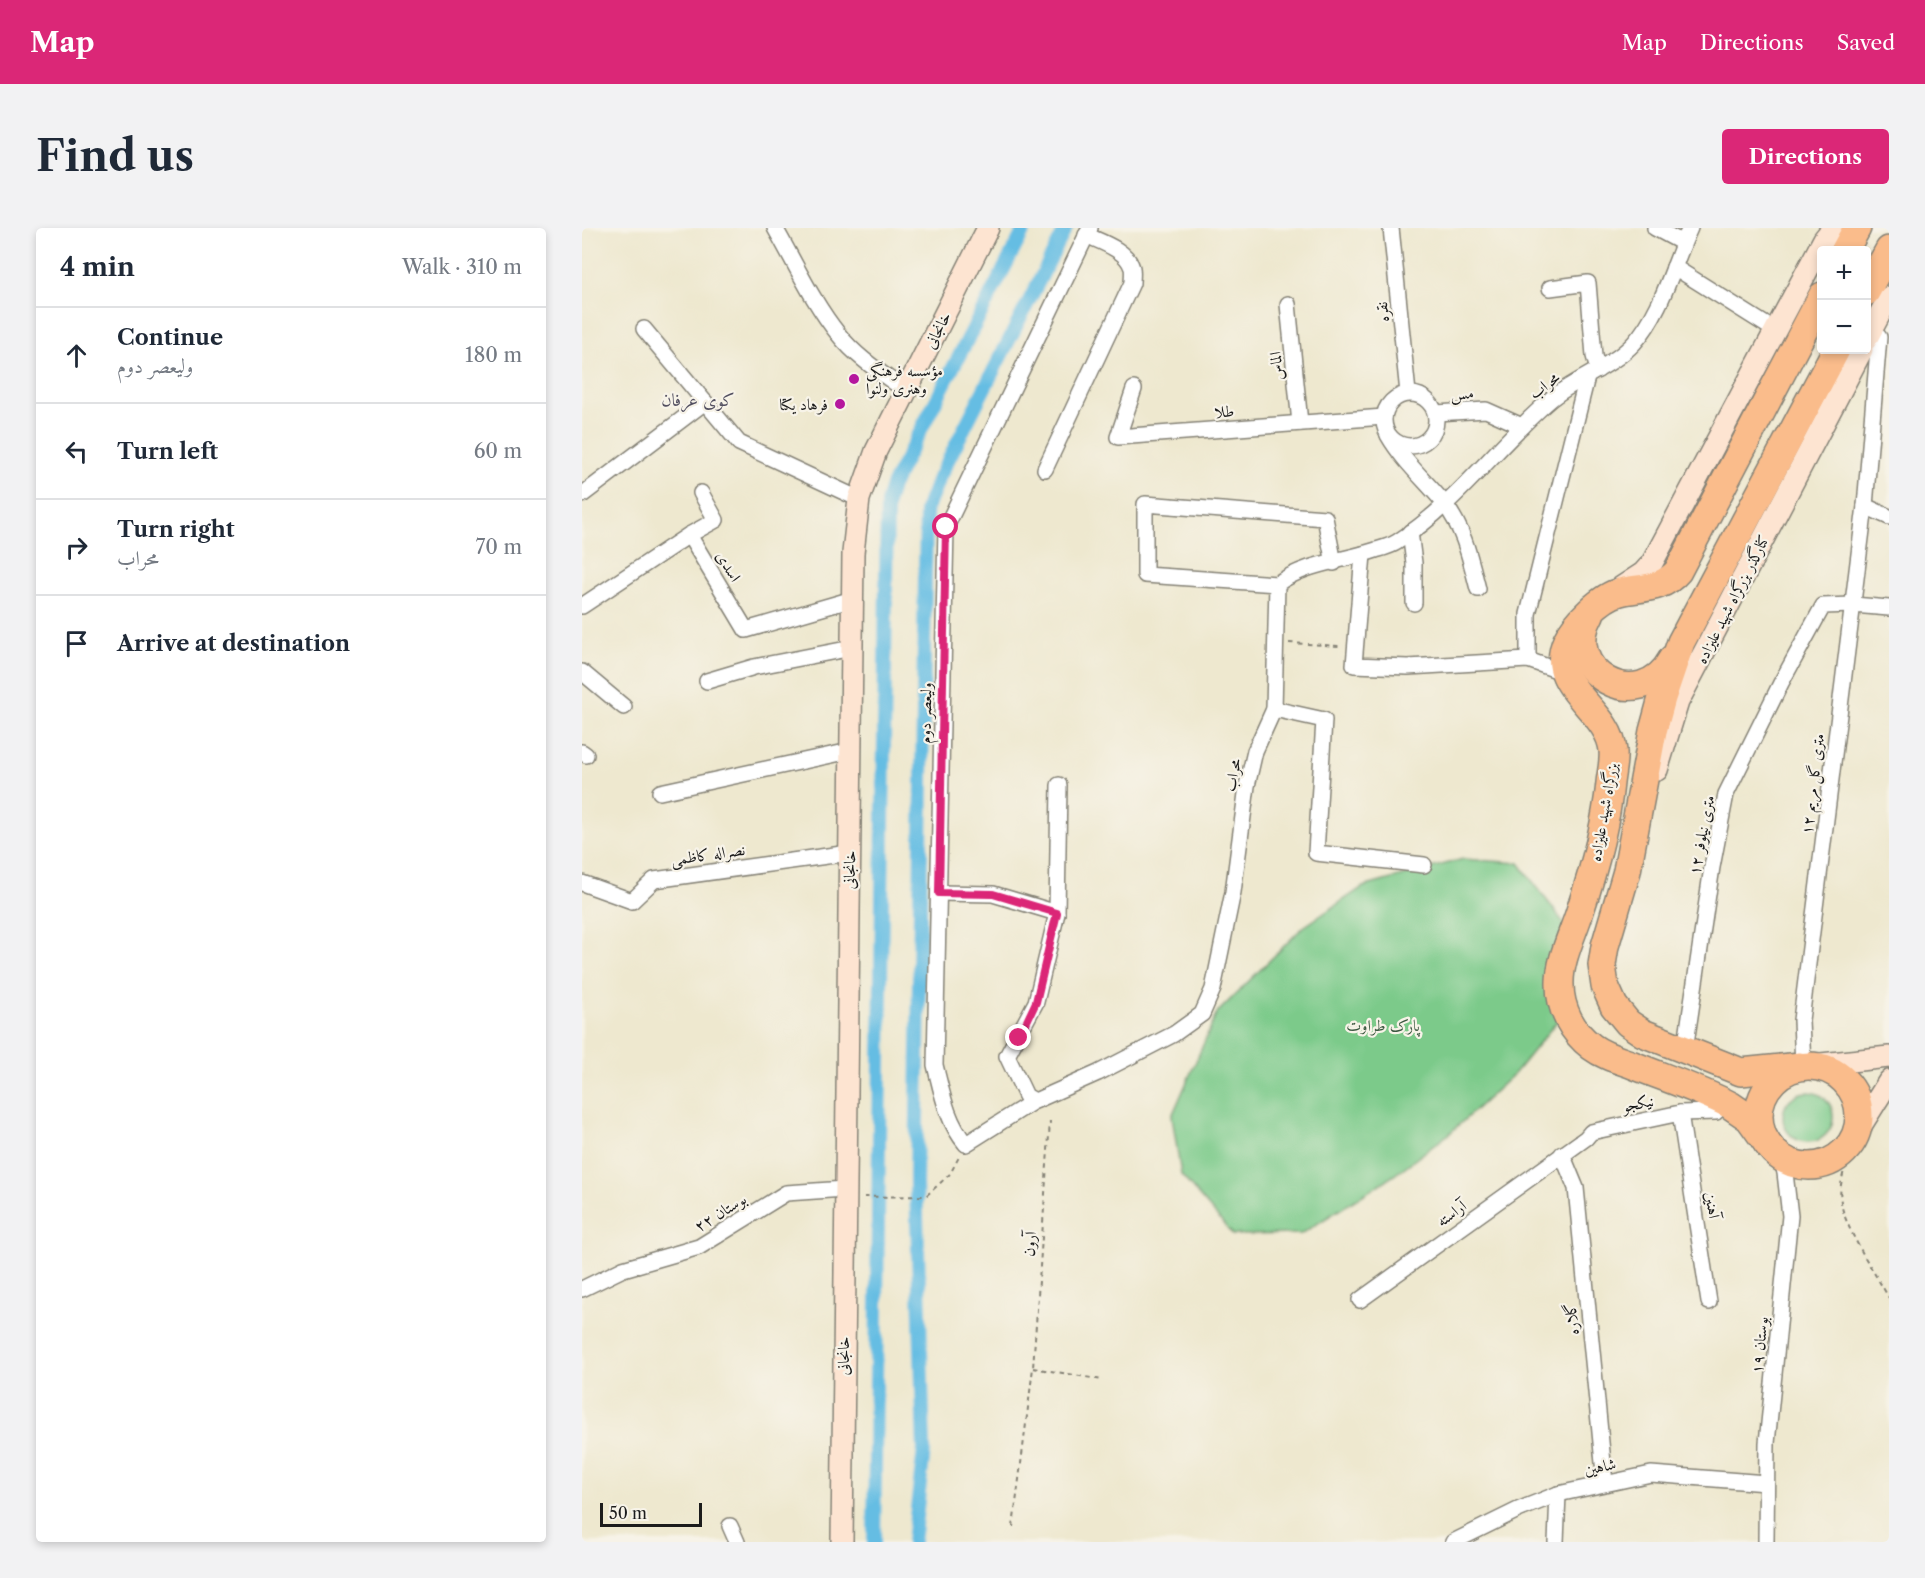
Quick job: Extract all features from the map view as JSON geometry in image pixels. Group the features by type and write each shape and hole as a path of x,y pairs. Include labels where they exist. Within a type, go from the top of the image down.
{"highway":[{"path":"1847,246 1857,228"},
{"path":"1871,283 1889,250"},
{"path":"1565,673 1563,660 1567,641 1575,628 1599,604 1622,591 1656,586 1678,571 1819,300"},
{"name":"بزرگراه شهید علیزاده","path":"1805,1066 1741,1072 1643,1034 1628,1023 1609,997 1604,979 1603,961 1630,860 1650,742 1681,642 1834,354"},
{"path":"1599,604 1584,630 1583,641 1584,652 1593,670 1604,680 1615,685 1638,686 1655,679 1666,669 1681,642"},
{"name":"بزرگراه شهید علیزاده","path":"1565,673 1571,686 1605,728 1611,739 1613,754 1606,814 1596,859 1561,972 1560,994 1565,1012 1578,1034 1597,1050 1724,1101 1749,1118 1772,1148"},
{"path":"1805,1066 1831,1070 1851,1087 1857,1101 1859,1112 1855,1137 1836,1158 1815,1166 1792,1163 1772,1148 1761,1130 1759,1117 1764,1094 1777,1077 1790,1069 1805,1066"}],"main road":[{"name":"خانجانی","path":"842,1542 851,1193 849,853 853,553 860,499 876,451 988,228"},
{"path":"1599,604 1643,573 1652,563 1824,239 1833,228"},
{"path":"1871,331 1889,297"},
{"name":"کنارگذر بزرگراه شهید علیزاده","path":"1630,860 1678,702 1860,354"},
{"path":"1805,1066 1886,1053"},
{"path":"1855,1137 1889,1081"}],"street":[{"path":"775,228 812,294 839,335 864,360 906,391"},
{"name":"نقره","path":"1391,228 1408,393"},
{"path":"1655,228 1683,243"},
{"name":"محراب","path":"1034,1101 1098,1073 1155,1044 1202,1014 1213,989 1233,892 1247,786 1255,751 1274,709 1277,584 1288,575 1396,543 1445,505 1553,397 1592,374 1634,343 1659,305 1690,228"},
{"path":"1045,469 1132,283 1132,269 1127,260 1116,249 1088,232"},
{"name":"ولیعصر دوم","path":"966,1144 958,1135 947,1111 935,1065 946,527 1088,232"},
{"path":"1674,267 1771,328"},
{"path":"1528,660 1528,615 1592,374 1594,357 1588,283 1551,288"},
{"name":"الماس","path":"1288,304 1300,423"},
{"path":"644,329 739,444 860,499"},
{"name":"۱۲ متری گل مریم","path":"1805,1066 1801,1020 1865,506 1879,337 1871,335"},
{"name":"طلا","path":"1134,388 1118,437 1384,417"},
{"path":"1388,435 1403,445 1421,444 1432,435 1436,428 1436,413 1432,405 1426,398 1408,393 1394,398 1386,410 1384,426 1388,435 1399,453 1445,505 1466,542 1478,589"},
{"path":"582,495 705,402"},
{"name":"مس","path":"1436,413 1486,410 1522,426"},
{"path":"582,606 689,535 716,520 701,493"},
{"path":"1277,584 1145,575 1145,504 1325,518 1334,562"},
{"path":"1865,506 1889,517"},
{"path":"1410,532 1414,563 1414,603"},
{"name":"اسدی","path":"689,535 746,630 853,599"},
{"path":"1363,554 1354,665 1408,667 1528,660 1565,673"},
{"path":"1853,604 1889,608"},
{"name":"۱۲ متری نیلوفر","path":"1685,1050 1712,867 1726,794 1822,606 1853,604"},
{"path":"707,681 754,667 852,648"},
{"path":"582,672 624,707"},
{"path":"1274,709 1324,720 1316,853 1424,865"},
{"path":"660,792 850,751"},
{"path":"966,1144 1034,1101 1026,1096 1019,1086 1007,1056 1036,1002 1057,913 1059,785"},
{"name":"نصراله کاظمی","path":"582,883 632,901 654,880 849,853"},
{"path":"939,893 993,894 1057,913"},
{"name":"نیکجو","path":"1562,1154 1592,1132 1680,1113 1716,1112 1724,1101"},
{"name":"آهنین","path":"1680,1113 1710,1302"},
{"name":"بوستان ۱۹","path":"1766,1542 1767,1443 1790,1216 1785,1173 1772,1148"},
{"name":"آراسته","path":"1360,1300 1562,1154"},
{"name":"گلاره","path":"1562,1154 1576,1188 1605,1483"},
{"name":"بوستان ۲۲","path":"582,1289 623,1269 699,1247 786,1192 851,1193"},
{"name":"شاهین","path":"1453,1542 1518,1510 1558,1494 1651,1474 1766,1484"},
{"path":"1556,1542 1558,1494"},
{"path":"730,1526 737,1542"}],"path":[{"path":"1276,642 1355,647"},
{"name":"آرون","path":"1013,1527 1033,1368 1050,1121"},
{"path":"1855,1137 1840,1187 1840,1203 1846,1221 1889,1298"},
{"path":"851,1193 926,1196 950,1174 966,1144"},
{"path":"1033,1368 1103,1380"}],"green space":[{"name":"پارک طراوت","path":"1463,859 1519,863 1569,930 1567,1009 1515,1073 1449,1134 1393,1176 1301,1234 1233,1235 1181,1175 1172,1116 1217,1013 1302,928 1363,887"},
{"path":"1803,1092 1813,1092 1826,1099 1833,1112 1833,1122 1826,1135 1813,1142 1803,1142 1794,1138 1787,1131 1783,1122 1783,1112 1787,1103 1794,1096"}],"waterway":[{"path":"874,1542 887,503 892,486 1025,228"},
{"path":"913,1542 924,1450 916,1184 926,510 939,478 1066,228"}],"place":[{"name":"مؤسسه فرهنگی وهنری ولنوا","path":"854,379"},
{"name":"فرهاد یکتا","path":"840,404"}],"district":[{"name":"کوی عرفان","path":"698,400"}],"route":[{"path":"946,527 939,893 993,894 1057,913 1036,1002 1019,1038"}]}
